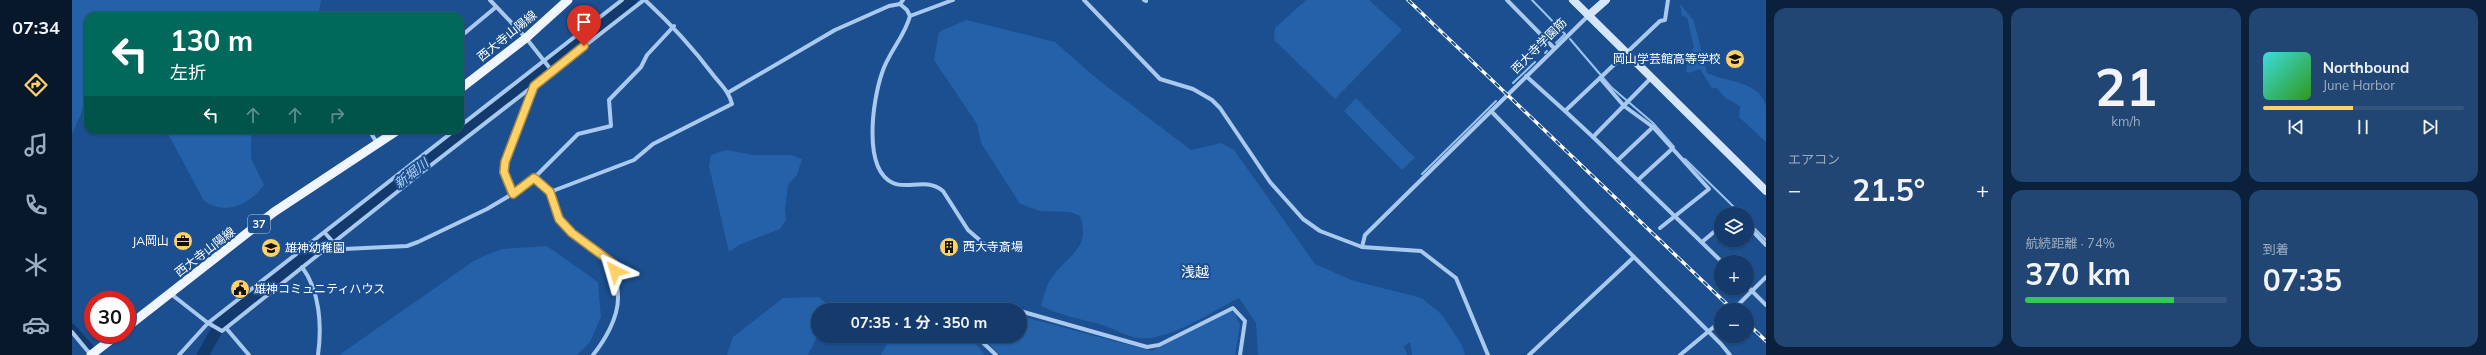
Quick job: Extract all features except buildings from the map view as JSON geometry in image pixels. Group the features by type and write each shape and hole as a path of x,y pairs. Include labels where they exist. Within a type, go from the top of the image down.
{"main road":[{"name":"西大寺山陽線","path":"464,86 526,38 568,0"},
{"name":"西大寺山陽線","path":"136,320 274,212 392,134"},
{"path":"91,355 106,343"}],"street":[{"path":"490,0 526,38 552,70"},
{"path":"464,123 622,0"},
{"path":"224,330 268,292 324,250 332,241 425,168 645,0 674,26 729,92 732,104 653,144 634,160 550,192"},
{"path":"729,92 836,30 889,6 900,4 903,0"},
{"path":"954,0 910,16 882,72 874,101 875,162 882,175 894,183 904,185 919,183 939,187 943,190 968,230 990,249"},
{"path":"1084,0 1160,79 1193,89 1212,100 1220,108 1270,182 1303,219 1320,231 1362,247 1421,251 1456,278 1488,355"},
{"path":"1507,0 1554,48"},
{"path":"1573,0 1766,191"},
{"name":"西大寺学園筋","path":"1362,247 1365,235 1554,48 1606,0"},
{"path":"1565,112 1660,21 1665,20 1668,0"},
{"path":"900,4 907,10 910,16"},
{"path":"464,34 496,7"},
{"path":"324,250 407,246 513,194 534,178 578,134 611,126 609,100 641,67 647,55 674,26"},
{"path":"1526,76 1618,160 1715,255"},
{"path":"1602,77 1626,104 1653,127 1709,189 1660,228"},
{"path":"1593,137 1652,78"},
{"path":"513,194 503,168 534,86"},
{"path":"1491,111 1730,355"},
{"path":"1618,160 1653,127"},
{"path":"372,134 378,144"},
{"path":"179,355 209,324 326,234 450,134"},
{"path":"1638,180 1672,149"},
{"path":"418,160 425,168"},
{"path":"534,178 550,192 559,219 615,267 618,299 616,313 600,347 593,355"},
{"path":"1702,242 1714,232"},
{"path":"1754,232 1766,245"},
{"path":"326,234 332,241"},
{"path":"1529,355 1634,257"},
{"path":"302,267 310,277 315,292 319,325 318,355"},
{"path":"1754,289 1766,277"},
{"path":"262,284 268,292"},
{"path":"1754,293 1766,304"},
{"path":"171,294 209,324 224,330 250,355"},
{"path":"1739,303 1748,295"},
{"path":"1027,314 1147,347 1158,345 1233,308 1245,320 1240,355"},
{"path":"1680,355 1714,327"},
{"path":"72,332 91,355"},
{"path":"983,343 996,355"}],"shaded area":[{"path":"72,0 321,0 319,12 84,12 84,107 72,134"},
{"path":"1306,0 1369,0 1402,30 1335,99 1274,40 1275,28"},
{"path":"1680,4 1694,21 1707,73 1741,83 1756,91 1762,97 1766,105 1766,142 1739,117 1740,106 1725,98 1717,88 1712,88 1700,69 1688,73 1686,71 1689,55 1694,47 1687,17 1682,16"},
{"path":"966,20 1055,42 1096,78 1191,150 1221,143 1234,150 1315,264 1354,281 1422,298 1442,315 1462,345 1465,355 1412,355 1410,342 1404,346 1407,355 1258,355 1256,323 1239,298 1191,324 1164,335 1152,338 1130,336 1041,306 1050,280 1076,250 1080,243 1083,236 1083,227 1080,216 1070,212 1040,211 1020,204 981,143 977,124 934,60 939,32"},
{"path":"1356,98 1415,158 1402,170 1344,111"},
{"path":"168,134 251,134 251,158 264,185 252,198 237,206 221,208 204,201"},
{"path":"726,150 754,155 791,155 802,159 797,175 788,185 785,209 786,220 780,229 739,245 729,252 709,166 711,155"},
{"path":"547,246 598,282 601,317 590,342 577,355 339,355 475,260 501,249"},
{"path":"819,297 826,303 811,303 811,343 814,343 808,355 727,355 733,337 783,298"},
{"path":"1230,310 1235,313 1240,325 1235,355 1000,355 988,343 1027,343 1027,318 1152,351"},
{"path":"887,343 976,343 985,355 881,355"}],"waterway":[{"name":"新堀川","path":"464,131 631,0"},
{"path":"1532,0 1565,34 1556,43"},
{"path":"1570,39 1611,87 1653,123 1674,147"},
{"path":"1513,83 1535,62"},
{"path":"1422,174 1496,101"},
{"name":"新堀川","path":"203,355 221,322 460,134"},
{"path":"1685,159 1734,207"},
{"path":"1754,228 1766,240"},
{"path":"72,327 90,347"}],"railway":[{"path":"1408,0 1726,303"},
{"path":"1754,330 1766,341"}],"place":[{"name":"岡山学芸館高等学校","path":"1735,59"},
{"name":"JA岡山","path":"183,241"},
{"name":"西大寺斎場","path":"949,247"},
{"name":"雄神幼稚園","path":"271,248"},
{"name":"雄神コミュニティハウス","path":"240,289"}],"district":[{"name":"浅越","path":"1195,272"}],"route":[{"path":"584,46 534,86 503,168 513,194 534,178 550,192 559,219 572,233 614,264 615,271"}]}
